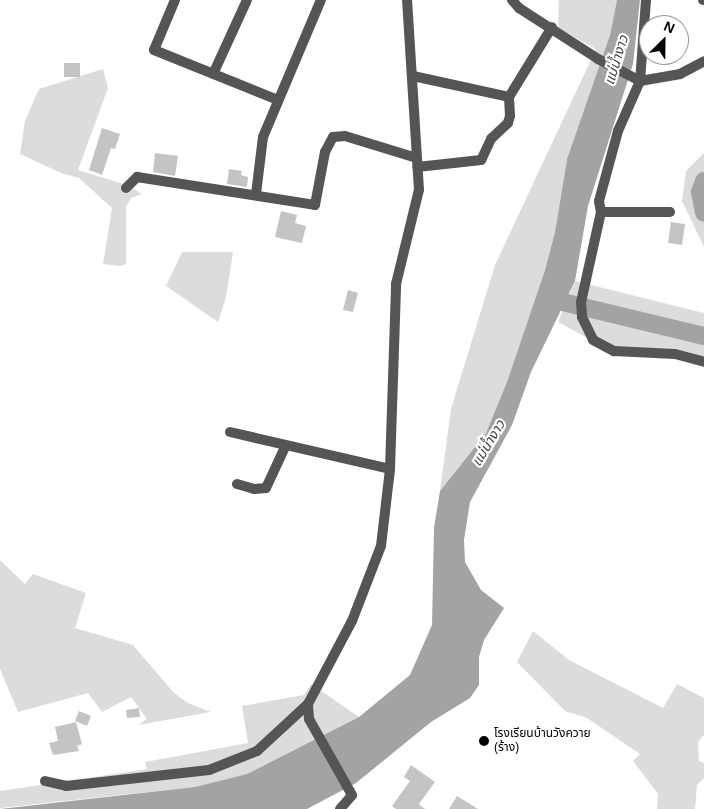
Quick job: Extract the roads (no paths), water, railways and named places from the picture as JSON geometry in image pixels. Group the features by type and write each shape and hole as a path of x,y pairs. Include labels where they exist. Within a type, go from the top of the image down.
{"street":[{"path":"175,0 154,50 214,72 278,100"},
{"path":"214,72 247,0"},
{"path":"256,194 264,137 321,0"},
{"path":"45,781 66,786 84,785 210,770 257,751 308,704 352,621 381,546 390,469 396,284 419,190 407,0"},
{"path":"512,0 519,8 552,27 598,59 636,80 680,74 704,61"},
{"path":"646,0 636,80 618,131 599,201 601,212 581,302 587,332 593,340 614,351 675,354 704,362"},
{"path":"126,188 137,177 256,194 315,206 325,152 334,138 345,136 417,162 481,160 491,139 508,123 509,96 552,27"},
{"path":"413,76 509,96"},
{"path":"601,212 670,212"},
{"path":"230,432 285,447 390,469"},
{"path":"237,484 254,489 266,488 285,447"},
{"path":"308,704 309,719 352,795 340,809"}],"water":[{"name":"แม่น้ำงาว","path":"617,0 640,0 633,64 588,206 575,281 531,372 512,425 470,502 464,540 465,562 481,590 504,608 484,640 479,657 479,685 470,698 431,722 356,783 307,809 0,809 195,787 247,774 359,717 410,675 432,625 434,528 440,491 486,433 507,382 545,270 555,232 567,159 610,35"}],"waterway":[{"path":"704,181 700,192 704,213"},
{"path":"550,299 704,336"}],"place":[{"name":"โรงเรียนบ้านวังควาย (ร้าง)","path":"484,741"}]}
